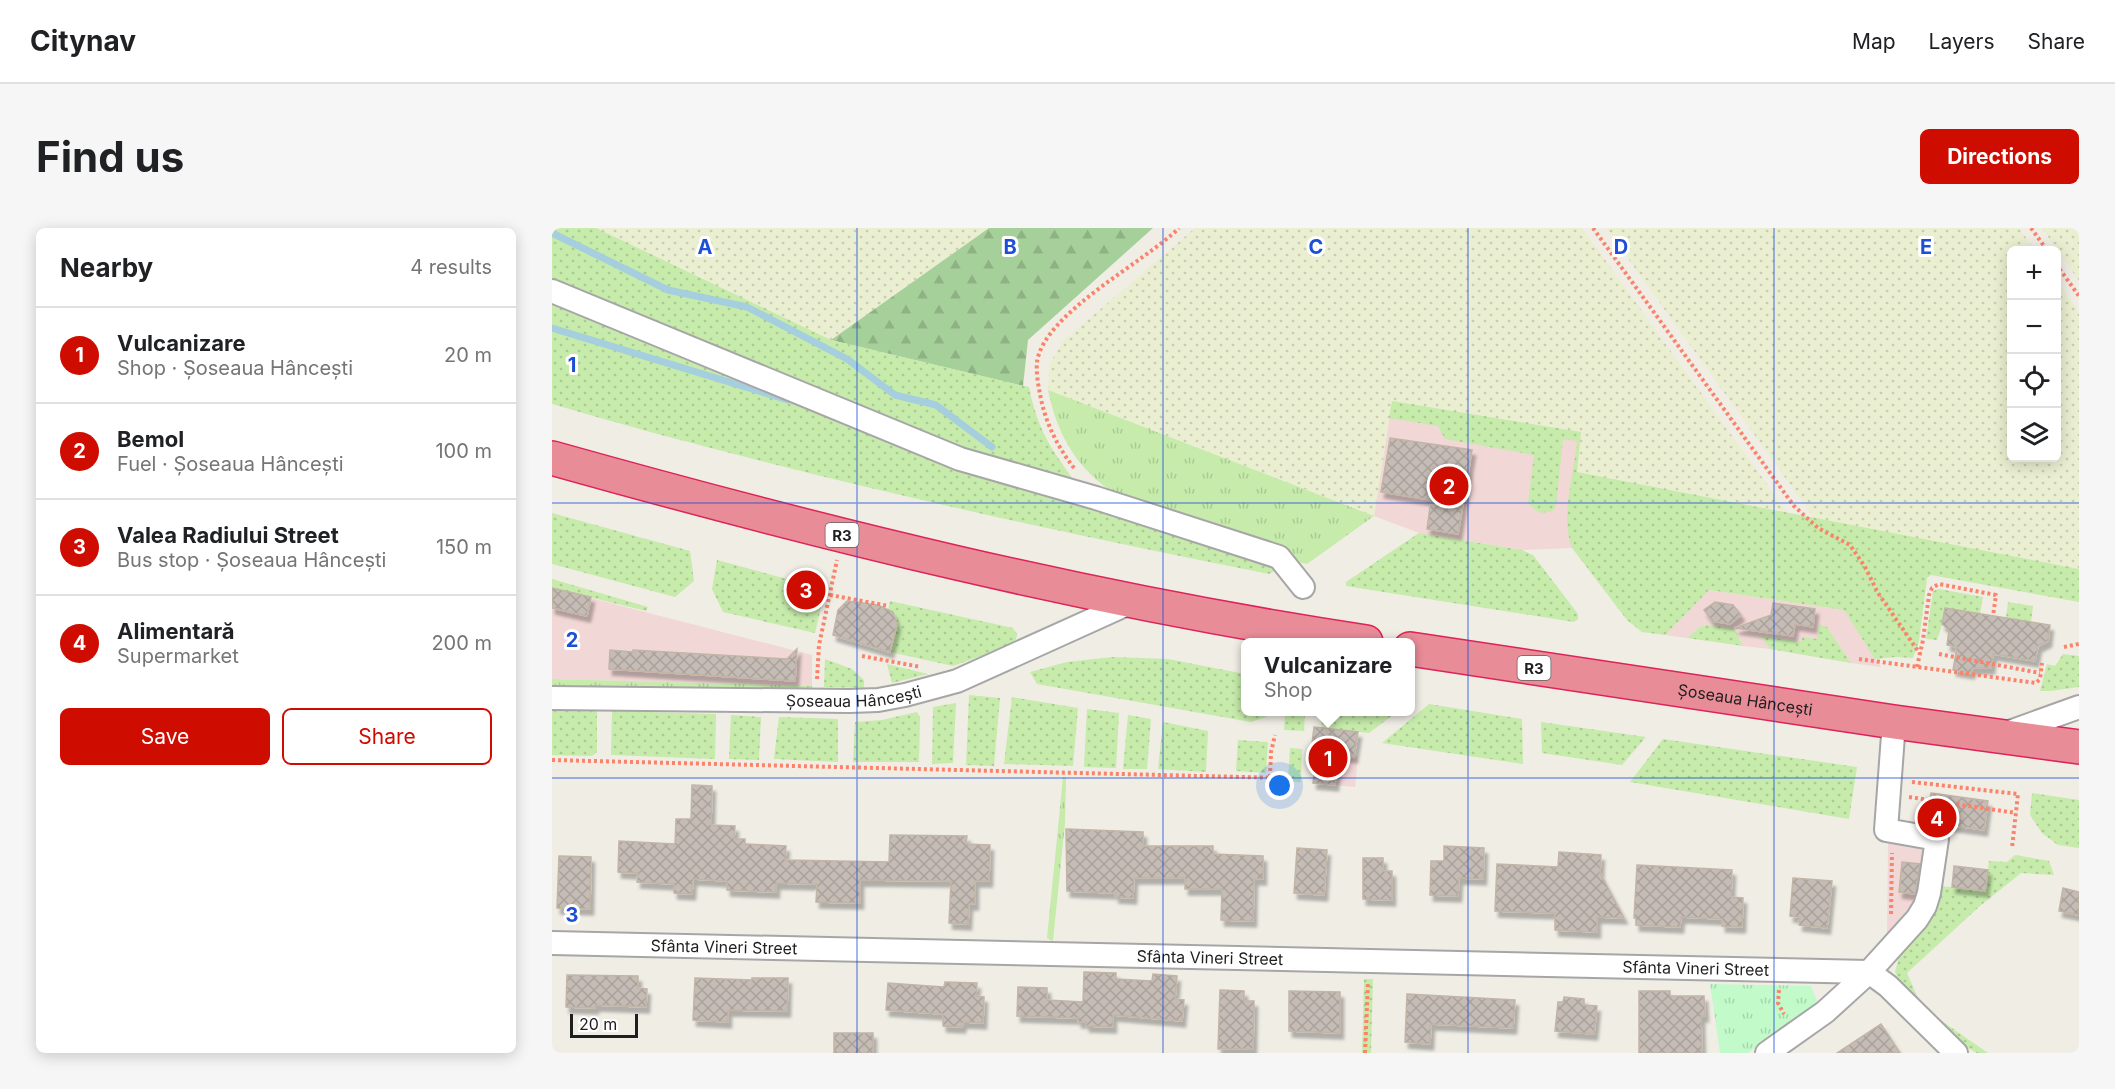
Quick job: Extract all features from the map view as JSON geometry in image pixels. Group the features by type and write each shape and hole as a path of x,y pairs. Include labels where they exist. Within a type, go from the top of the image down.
{"highway":[{"name":"R3","path":"552,458 680,494 842,535 1135,600 1342,638"},
{"name":"Șoseaua Hâncești","path":"1415,650 1894,722 2079,747"}],"street":[{"path":"552,291 960,459 1096,498 1279,557 1303,587"},
{"name":"Șoseaua Hâncești","path":"552,698 878,700 957,681 1135,600"},
{"path":"2000,735 2079,707"},
{"path":"1767,1053 1825,1012 1869,972 1917,919 1925,906 1929,893 1936,839 1886,830 1894,722"},
{"name":"Sfânta Vineri Street","path":"552,943 1869,972"},
{"path":"1869,972 1888,986 1956,1053"}],"path":[{"path":"1096,498 1060,450 1043,412 1037,381 1037,360 1048,337 1080,303 1179,228"},
{"path":"1593,228 1794,507 1818,528 1850,545 1865,567 1878,593 1920,654"},
{"path":"2031,228 2044,246"},
{"path":"2061,271 2079,296"},
{"path":"816,701 819,645 842,535"},
{"path":"1917,667 1932,588 1939,584 1996,595 1993,616"},
{"path":"830,595 889,606"},
{"path":"2064,647 2079,644"},
{"path":"1939,654 2040,673"},
{"path":"862,656 935,669 957,681"},
{"path":"1859,659 2036,683 2042,663"},
{"path":"1270,777 1271,752 1275,735"},
{"path":"552,760 1283,778"},
{"path":"1907,781 2018,794 2012,848"},
{"path":"1906,789 1905,797 2016,813"},
{"path":"1891,948 1892,831"},
{"path":"1365,1053 1368,962"},
{"path":"1780,970 1778,1003 1784,1014 1799,1030"}],"shaded area":[{"path":"1392,401 1581,432 1572,548 1522,550 1419,533 1374,516"},
{"path":"552,588 812,655 812,686 552,679"},
{"path":"1708,590 1844,610 1881,667 1851,663 1827,627 1819,624 1818,639 1802,638 1802,642 1762,636 1770,649 1743,646 1734,628 1706,625 1687,638 1665,635"},
{"path":"1317,752 1358,757 1355,787 1313,783"},
{"path":"1888,842 1924,846 1917,904 1887,936"}],"green space":[{"path":"552,228 596,228 831,340 1029,387 1047,440 1079,487 970,457 552,282"},
{"path":"596,228 989,228 831,340"},
{"path":"989,228 1153,228 1028,340 1023,386 831,340"},
{"path":"1195,228 1582,228 1787,512 1577,472 1581,433 1392,402 1374,516 1048,390 1049,365 1062,342"},
{"path":"1606,228 2019,228 2032,246 2007,246 2007,462 2061,462 2061,287 2079,313 2079,569 1814,518"},
{"path":"2042,228 2079,228 2079,281 2061,255 2061,246 2055,246"},
{"path":"552,300 1264,558 1276,570 1269,574 908,497 729,453 552,404"},
{"path":"1048,390 1374,516 1307,564 1298,562 1274,546 1116,494 1090,474 1071,450 1057,421"},
{"path":"1392,401 1581,432 1577,472 2079,569 2079,602 1931,575 1927,578 1919,641 1913,658 1875,659 1844,610 1709,590 1665,635 1642,632 1627,620 1572,548 1567,522 1577,441 1563,439 1556,506 1553,511 1540,513 1528,504 1534,455 1445,439 1438,426 1389,418"},
{"path":"552,513 690,551 694,581 675,597 552,564"},
{"path":"1419,533 1522,550 1533,555 1578,614 1578,619 1574,622 1346,586 1346,582"},
{"path":"717,560 816,587 815,594 822,603 815,633 723,612 712,589"},
{"path":"552,579 648,607 646,611 552,588"},
{"path":"1939,589 1983,597 1980,614 1943,622 1937,640 1926,639 1933,591"},
{"path":"890,601 1013,628 1017,634 1016,640 1009,646 953,666 890,652 897,624 893,612 888,610"},
{"path":"2008,602 2033,606 2031,622 2006,618"},
{"path":"1819,624 1827,627 1851,663 1770,649 1761,636 1802,642 1802,637 1817,639"},
{"path":"1706,625 1734,628 1743,646 1687,638"},
{"path":"2063,654 2079,656 2079,687 2040,691 2047,664 2055,666"},
{"path":"1112,657 1168,659 1241,673 1241,716 1266,717 1251,722 1037,684 1030,672 1067,662"},
{"path":"825,659 852,669 864,680 864,688 824,687"},
{"path":"887,664 928,674 892,683"},
{"path":"552,679 812,686 811,689 648,688 552,685"},
{"path":"969,695 1000,698 994,766 966,765"},
{"path":"1012,697 1078,708 1073,766 1004,764"},
{"path":"956,703 953,763 932,764 933,707"},
{"path":"1429,704 1522,719 1523,764 1382,743"},
{"path":"552,708 597,710 597,752 592,756 552,755"},
{"path":"1087,709 1119,713 1116,768 1084,767"},
{"path":"612,711 716,714 715,759 611,755"},
{"path":"917,712 920,717 919,762 853,762 855,722 882,720"},
{"path":"731,715 761,717 759,760 729,759"},
{"path":"1128,715 1151,719 1147,769 1123,769"},
{"path":"1285,716 1305,716 1304,731 1284,730"},
{"path":"1318,716 1392,716 1369,733 1323,728"},
{"path":"779,717 838,719 838,762 774,759"},
{"path":"1163,722 1208,731 1206,772 1158,769"},
{"path":"1541,722 1646,737 1622,765 1542,753"},
{"path":"1663,739 1857,767 1849,819 1630,782"},
{"path":"1238,740 1268,742 1266,773 1236,771"},
{"path":"1290,748 1302,749 1301,782 1288,782"},
{"path":"1063,777 1066,777 1065,823 1053,941 1047,938"},
{"path":"2032,793 2079,800 2079,848 2058,845 2042,833 2030,815"},
{"path":"2015,855 2049,861 2054,875 2021,873 1980,906 1907,973 1917,996 1933,1015 1988,1053 1977,1053 1952,1039 1902,985 1895,972 1899,957 1929,918 1941,886 1985,891 1989,861 2007,862"},
{"path":"1364,979 1373,979 1371,1053 1362,1053"},
{"path":"1710,984 1811,986 1818,1004 1748,1053 1720,1053"}],"building":[{"path":"1390,438 1472,450 1458,534 1427,529 1431,500 1381,492"},
{"path":"552,588 591,597 587,616 552,608"},
{"path":"847,601 878,605 893,612 897,624 890,652 833,635 838,610"},
{"path":"1715,602 1733,605 1741,615 1730,624 1712,621 1704,610"},
{"path":"1773,603 1815,609 1813,627 1795,624 1793,636 1735,628 1771,615"},
{"path":"1945,608 2050,625 2048,641 2038,646 2035,661 1993,654 1991,668 1972,668 1971,673 1953,670 1957,647 1947,645 1949,630 1942,624"},
{"path":"797,649 795,681 609,669 610,650 787,659"},
{"path":"1314,727 1358,732 1354,757 1338,755 1335,785 1313,783 1317,752 1311,752"},
{"path":"692,785 712,786 711,825 735,826 734,839 745,839 745,844 786,846 785,860 889,862 890,835 967,836 966,844 990,845 989,881 975,881 975,904 969,904 968,924 949,923 951,881 860,880 860,903 816,902 817,884 776,883 776,892 727,890 727,881 693,879 692,894 674,893 674,884 637,882 638,873 618,872 619,841 675,844 676,819 691,819"},
{"path":"1931,793 1988,801 1984,830 1927,822"},
{"path":"1066,829 1143,832 1143,846 1213,846 1213,854 1263,856 1263,879 1254,879 1253,921 1221,920 1222,889 1185,889 1185,878 1134,878 1133,898 1115,897 1116,893 1067,891"},
{"path":"1444,846 1484,848 1483,879 1459,878 1458,896 1430,895 1431,861 1444,861"},
{"path":"1297,848 1327,850 1324,895 1294,893"},
{"path":"1559,852 1601,855 1600,873 1624,918 1597,917 1597,932 1555,930 1555,913 1495,911 1497,864 1558,867"},
{"path":"559,856 591,857 590,909 557,908"},
{"path":"1363,858 1383,858 1383,871 1392,871 1392,900 1363,899"},
{"path":"1902,862 1920,864 1915,894 1899,892"},
{"path":"1637,865 1732,870 1731,897 1743,898 1742,927 1722,926 1722,919 1681,917 1680,927 1636,925 1636,918 1634,918"},
{"path":"1954,866 1988,870 1985,891 1952,887"},
{"path":"1793,878 1832,881 1827,928 1799,925 1800,917 1790,916"},
{"path":"2063,888 2079,892 2079,915 2059,911"},
{"path":"1084,972 1116,973 1116,979 1152,981 1153,974 1177,976 1175,999 1184,1000 1182,1021 1113,1015 1113,1027 1086,1026 1086,1022 1078,1022 1078,1018 1017,1016 1018,987 1047,988 1047,1000 1083,1002"},
{"path":"567,975 638,976 638,988 647,989 646,1007 595,1005 595,1008 566,1007"},
{"path":"695,978 752,980 752,978 788,978 787,1011 728,1010 728,1022 693,1020"},
{"path":"945,982 977,983 976,996 984,997 983,1023 963,1022 962,1027 943,1026 943,1014 886,1010 888,983 944,987"},
{"path":"1220,990 1244,991 1244,1001 1254,1001 1253,1049 1218,1049"},
{"path":"1289,991 1340,992 1340,1033 1289,1031"},
{"path":"1639,991 1670,991 1670,996 1704,996 1705,1016 1701,1016 1702,1053 1639,1053"},
{"path":"1407,994 1515,1000 1513,1028 1431,1024 1430,1044 1405,1042"},
{"path":"1564,997 1584,999 1584,1005 1597,1006 1594,1034 1555,1031 1558,1002 1563,1002"},
{"path":"1881,1024 1900,1053 1837,1053"},
{"path":"834,1033 873,1033 873,1053 834,1053"}],"waterway":[{"path":"552,233 668,290 747,307 847,359 895,395 936,405 992,447"},
{"path":"552,328 788,400"}],"place":[{"name":"Bemol","path":"1449,486"},
{"name":"Valea Radiului Street","path":"806,590"},
{"name":"Vulcanizare","path":"1328,758"},
{"name":"Alimentară","path":"1937,818"}]}
